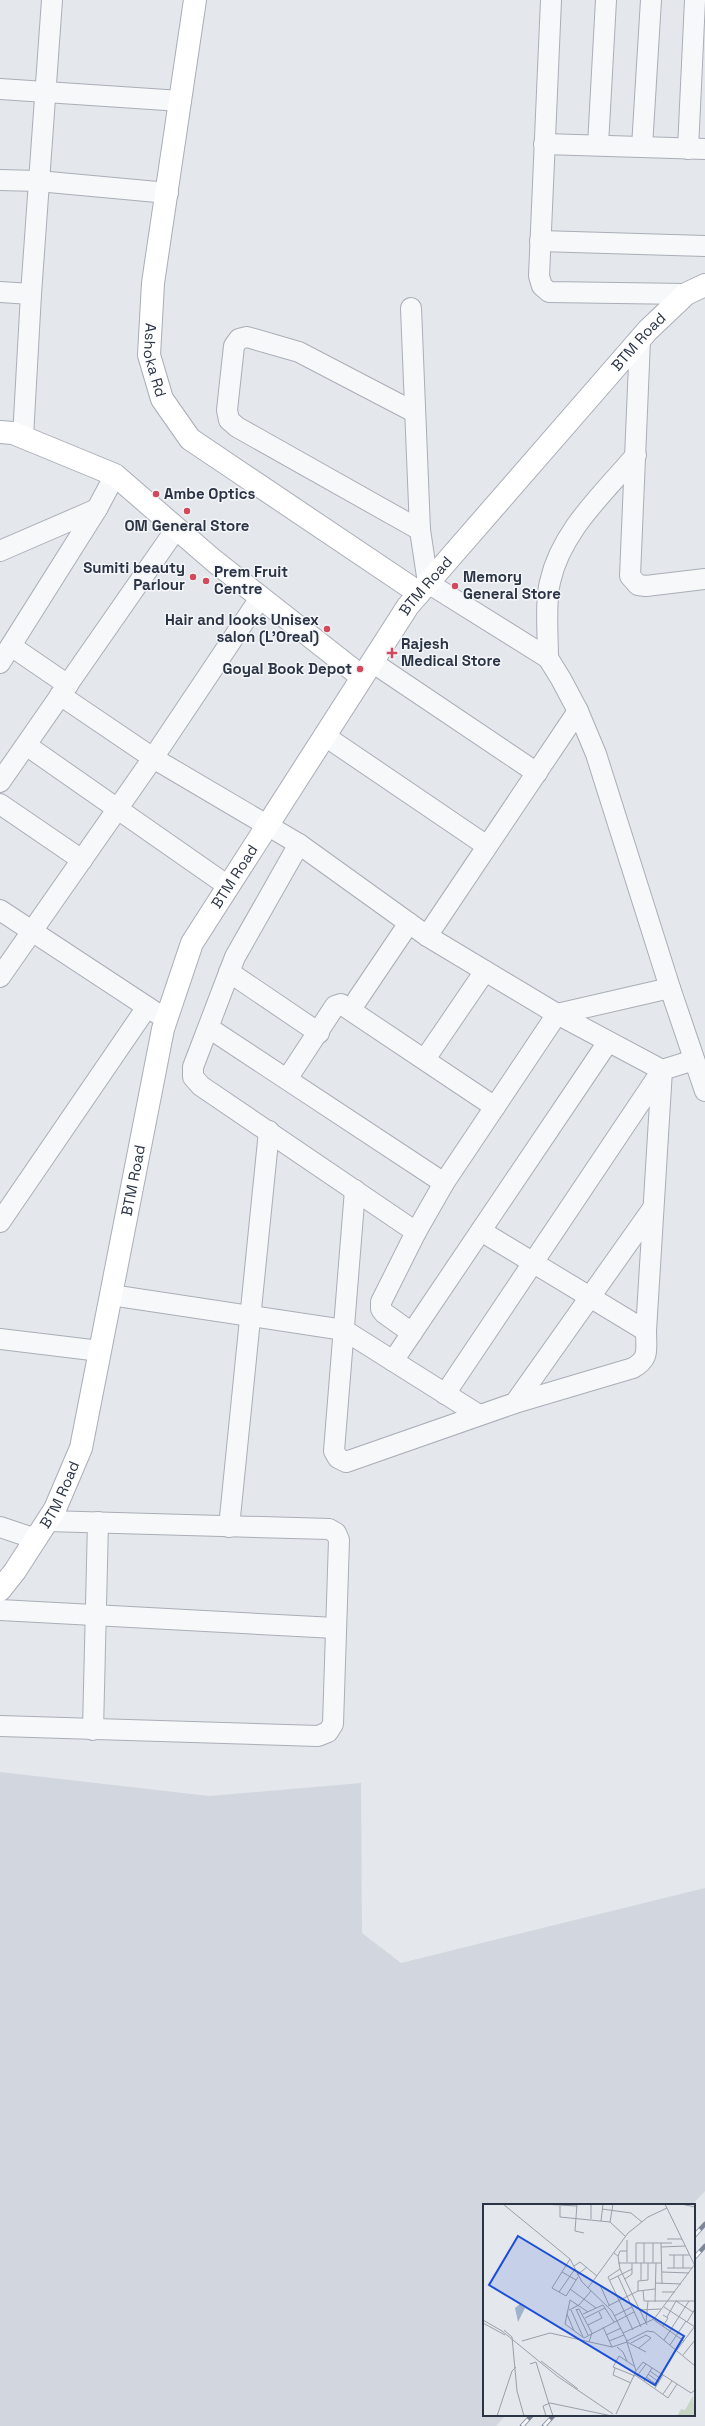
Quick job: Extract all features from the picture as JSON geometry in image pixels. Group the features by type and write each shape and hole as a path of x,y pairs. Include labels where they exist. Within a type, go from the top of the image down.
{"street":[{"path":"23,437 38,181 47,91 52,0"},
{"name":"Ashoka Rd","path":"195,0 168,193 153,283 148,355 162,399 190,439 424,588"},
{"path":"551,0 540,240 539,276 542,286 549,292 696,290"},
{"path":"598,146 606,0"},
{"path":"642,147 651,0"},
{"path":"544,144 697,149 696,0"},
{"path":"0,89 181,101"},
{"path":"0,180 38,181 168,193"},
{"path":"540,240 705,246"},
{"name":"BTM Road","path":"0,1590 16,1571 55,1509 81,1448 167,1019 192,943 408,606 640,340 696,290"},
{"path":"0,292 31,294"},
{"path":"412,308 414,412 424,588 548,658"},
{"path":"414,412 299,352 247,337 239,339 234,346 227,410 229,420 237,427 420,530"},
{"path":"640,340 630,570 633,581 646,586 705,579"},
{"path":"0,432 13,433 115,475 176,529 260,598 367,670 537,773"},
{"path":"636,455 572,531 557,554 549,584 548,658 578,711 596,754 670,988 705,1091"},
{"path":"115,475 97,508 4,655 64,690 153,758 266,826 299,844 426,936 556,1014 662,1070"},
{"path":"0,551 97,508"},
{"path":"0,782 176,529"},
{"path":"0,977 153,758 260,598"},
{"path":"426,936 578,711"},
{"path":"325,736 487,846"},
{"path":"26,745 228,886"},
{"path":"0,804 82,860"},
{"path":"299,844 235,957 209,1028 193,1066 193,1077 201,1086 416,1232"},
{"path":"0,910 33,930 167,1019"},
{"path":"351,1009 409,923"},
{"path":"425,1059 485,971"},
{"path":"229,972 319,1032"},
{"path":"412,1333 384,1313 381,1306 416,1232 444,1183 556,1014 670,988"},
{"path":"288,1080 335,1006 341,1004 351,1009 495,1107"},
{"path":"0,1222 147,1007"},
{"path":"209,1028 444,1183"},
{"path":"393,1361 608,1042"},
{"path":"445,1394 662,1070 694,1060"},
{"path":"355,1190 334,1451 338,1458 346,1462 515,1403 633,1368 643,1362 646,1354 646,1331 662,1070"},
{"path":"229,1527 269,1131"},
{"path":"515,1403 653,1208"},
{"path":"481,1230 646,1331"},
{"path":"111,1295 344,1330 479,1415"},
{"path":"0,1339 100,1351"},
{"path":"0,1726 318,1736 328,1732 333,1724 334,1628 339,1540 336,1533 329,1529 47,1521"},
{"path":"93,1730 98,1522"},
{"path":"0,1527 36,1539"},
{"path":"0,1610 334,1628"}],"shaded area":[{"path":"0,1772 209,1796 361,1783 362,1933 401,1963 705,1888 705,2191 693,2204 483,2204 483,2416 505,2416 496,2426 0,2426"}],"railway":[{"path":"695,2235 705,2224"},
{"path":"695,2257 705,2246"},
{"path":"522,2426 531,2416"},
{"path":"544,2426 553,2416"}],"place":[{"name":"Ambe Optics","path":"156,494"},
{"name":"OM General Store","path":"187,511"},
{"name":"Sumiti beauty Parlour","path":"193,577"},
{"name":"Prem Fruit Centre","path":"206,581"},
{"name":"Memory General Store","path":"455,586"},
{"name":"Hair and looks Unisex salon (L'Oreal)","path":"327,629"},
{"name":"Rajesh Medical Store","path":"392,653"},
{"name":"Goyal Book Depot","path":"360,669"}]}
